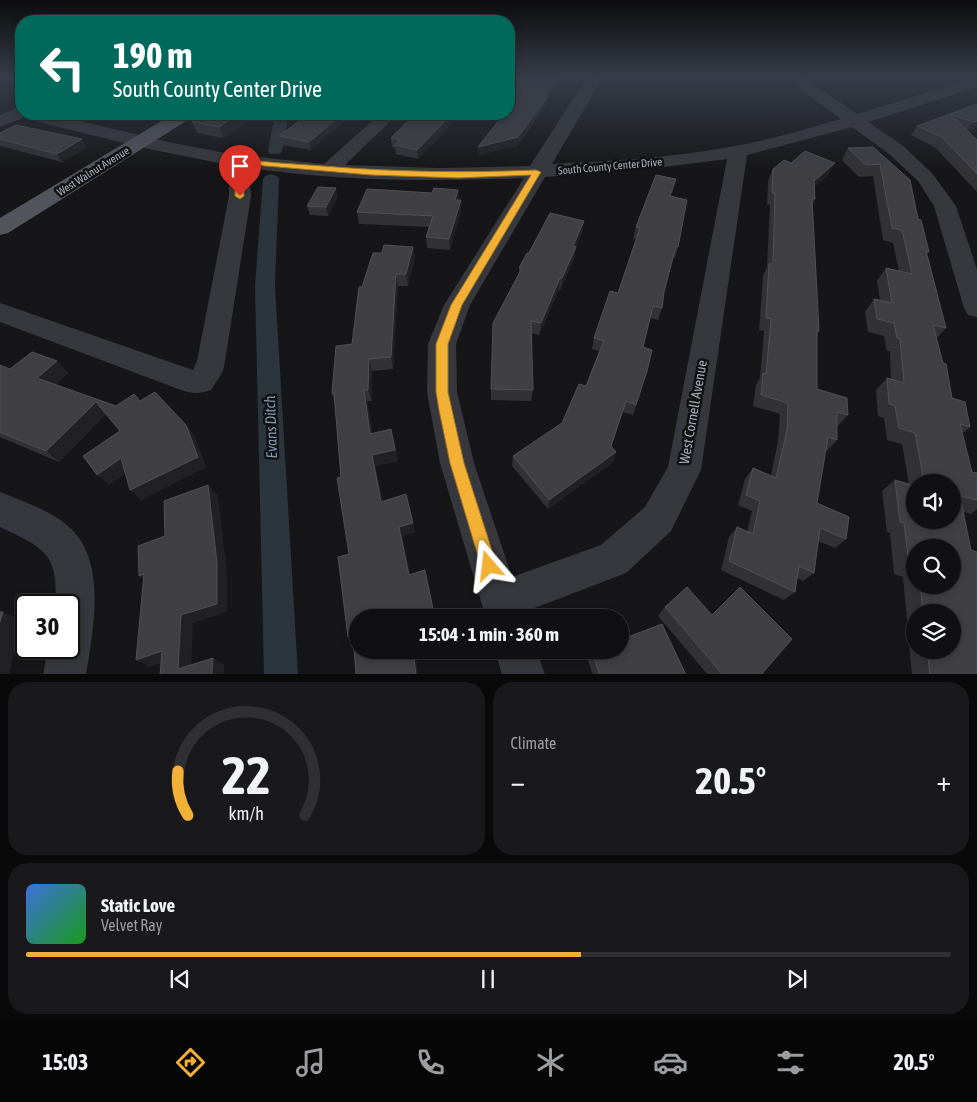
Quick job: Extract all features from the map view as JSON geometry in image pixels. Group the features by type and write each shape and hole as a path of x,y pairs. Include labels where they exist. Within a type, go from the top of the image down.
{"main road":[{"name":"West Walnut Avenue","path":"0,228 176,120"}],"street":[{"path":"503,609 457,463 442,392 442,344 457,305 575,108"},
{"path":"837,108 895,149 925,177 945,206 977,308"},
{"name":"South County Center Drive","path":"54,120 239,161 329,170 458,175 536,172 665,161 738,151 891,108"},
{"path":"0,122 15,115"},
{"path":"329,170 383,120"},
{"name":"West Cornell Avenue","path":"503,609 613,560 658,518 684,470 738,151"},
{"path":"0,312 191,382 201,382 211,362 240,196 239,161"},
{"path":"0,510 48,533 61,543 70,559 75,594"},
{"path":"64,674 67,659"},
{"path":"519,659 524,674"}],"building":[{"path":"515,108 539,108 518,137 478,147 499,120 515,120"},
{"path":"965,108 977,108 977,121 973,122 950,114 977,140 977,174 942,137 917,126"},
{"path":"195,120 230,120 219,127 192,122"},
{"path":"301,120 335,120 309,142 279,136"},
{"path":"409,120 446,120 417,150 395,145 400,140 391,138"},
{"path":"16,125 82,139 57,154 0,139 0,133"},
{"path":"873,147 910,180 946,328 933,325 943,363 946,364 952,398 965,402 970,427 960,424 972,472 977,473 977,500 961,496 961,474 923,474 915,433 899,428 895,406 889,404 887,378 904,383 900,339 897,338 894,323 877,319 874,299 892,303 886,268 912,274 902,230 892,228 880,164 866,165 848,148"},
{"path":"805,151 835,163 814,181 815,199 812,198 819,331 817,330 817,389 847,398 848,415 837,412 837,440 828,437 817,503 849,517 846,539 820,528 814,573 799,566 795,592 729,561 737,527 753,534 760,501 746,495 753,468 776,478 787,430 788,403 761,395 763,373 766,374 771,319 766,318 769,264 773,264 775,193 772,193 773,169 784,160 791,163"},
{"path":"656,175 676,179 670,196 687,200 678,247 676,246 664,292 662,308 653,306 643,347 652,350 636,405 626,401 611,446 616,452 549,500 513,456 562,423 579,384 586,386 604,341 594,338 610,291 618,293 640,228 636,227"},
{"path":"318,187 336,188 326,207 307,206"},
{"path":"434,188 458,190 455,200 461,200 449,239 426,237 433,216 357,212 367,189 432,193"},
{"path":"550,213 584,221 573,246 576,247 562,278 560,278 541,323 531,321 533,390 491,389 493,323 522,268 519,268"},
{"path":"384,245 413,247 406,274 396,274 391,357 369,359 368,390 364,390 370,434 391,429 395,450 372,455 381,502 406,494 413,523 399,527 409,575 425,570 433,609 349,609 348,637 338,557 349,554 337,478 341,477 334,393 332,393 336,346 352,344 359,287 362,287 373,253 382,253"},
{"path":"32,352 57,361 37,378 116,406 134,394 140,401 155,392 186,425 198,457 130,490 121,458 97,475 83,456 120,431 96,402 46,451 0,432 0,365 10,369"},
{"path":"895,480 906,483 906,529 961,529 961,501 971,550 977,552 977,674 930,674 928,659 961,659 961,604 922,604 921,594 961,594 961,539 906,540 904,523 900,522"},
{"path":"208,485 217,563 217,604 181,615 178,669 213,658 212,674 160,674 162,651 136,660 144,574 139,576 138,546 165,536 164,501"},
{"path":"687,587 712,615 740,587 792,639 762,674 722,674 665,607"},
{"path":"662,624 686,674 600,674 594,659 629,659 629,637"},
{"path":"355,659 414,659 416,674 356,674"}],"waterway":[{"name":"Evans Ditch","path":"275,151 281,120"},
{"name":"Evans Ditch","path":"271,179 265,286 281,674"}],"route":[{"path":"240,196 239,161 371,173 458,175 536,172 457,305 442,344 442,392 457,463 489,566"}]}
